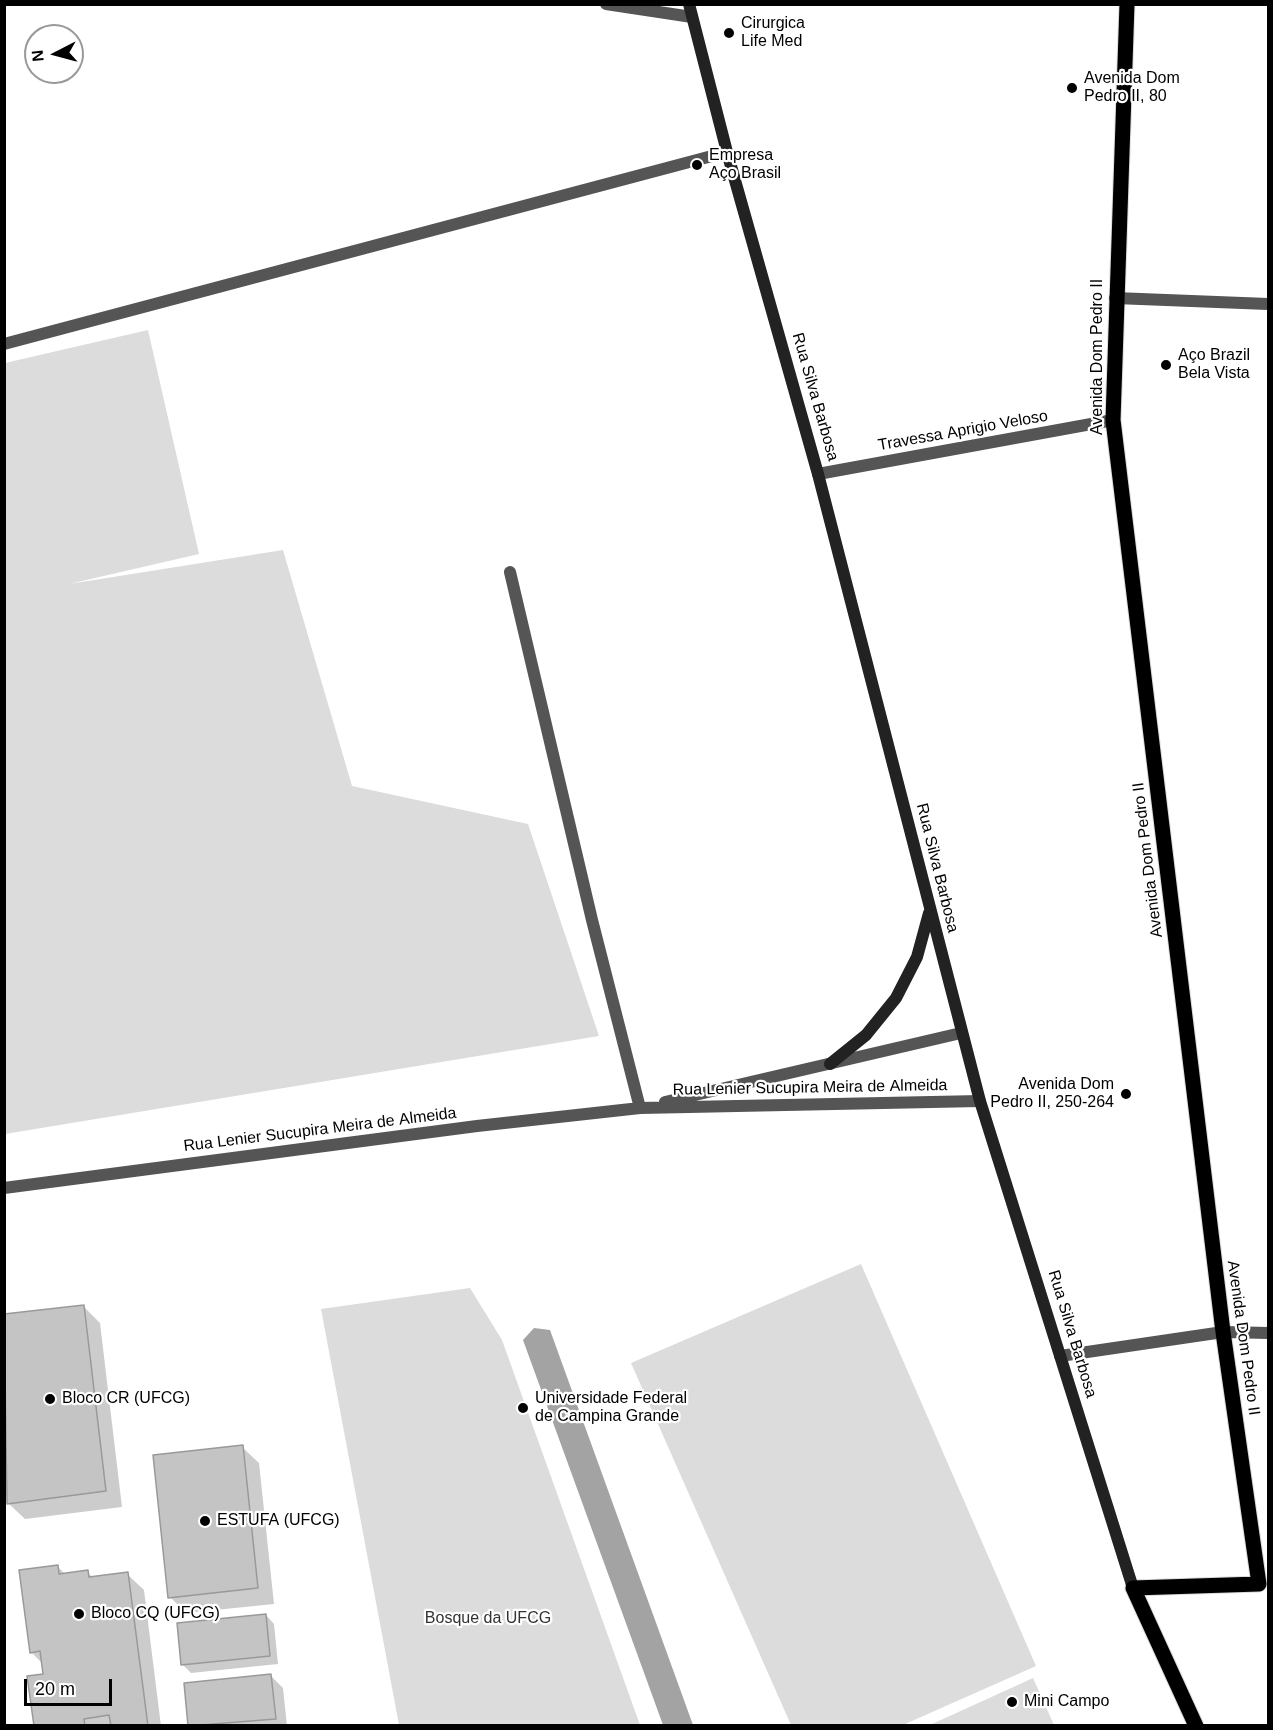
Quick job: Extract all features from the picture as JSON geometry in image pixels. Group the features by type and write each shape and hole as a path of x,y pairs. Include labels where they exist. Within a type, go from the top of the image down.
{"main road":[{"name":"Rua Silva Barbosa","path":"689,4 727,152 818,474 929,911 980,1101 1133,1588 1196,1725"},
{"name":"Avenida Dom Pedro II","path":"1127,4 1115,298 1113,420 1223,1332 1264,1583 1133,1588"},
{"path":"830,1064 866,1035 896,998 917,957 929,911"}],"street":[{"path":"606,4 692,17"},
{"path":"4,344 727,152"},
{"path":"1115,298 1269,304"},
{"name":"Travessa Aprigio Veloso","path":"818,474 1113,420"},
{"path":"510,572 592,920 640,1108"},
{"name":"Rua Lenier Sucupira Meira de Almeida","path":"640,1108 961,1033"},
{"name":"Rua Lenier Sucupira Meira de Almeida","path":"4,1188 477,1126 640,1108 980,1101"},
{"path":"1060,1356 1223,1332 1269,1333"}],"green space":[{"path":"148,330 199,554 69,584 283,550 352,786 528,824 599,1036 5,1134 5,363"},
{"path":"861,1264 1036,1666 903,1725 791,1725 631,1363"},
{"name":"Bosque da UFCG","path":"470,1288 502,1340 640,1725 399,1725 321,1309"},
{"name":"Mini Campo","path":"1033,1678 1054,1725 930,1725"}],"shaded area":[{"path":"534,1328 550,1330 693,1725 663,1725 523,1340"}],"building":[{"name":"Bloco CR (UFCG)","path":"84,1305 106,1491 7,1504 4,1314"},
{"name":"ESTUFA (UFCG)","path":"243,1445 258,1588 168,1598 153,1455"},
{"name":"Bloco CQ (UFCG)","path":"58,1565 59,1574 88,1570 89,1577 128,1572 148,1726 111,1726 109,1715 84,1719 85,1726 34,1726 27,1676 43,1674 40,1651 30,1653 19,1570"},
{"path":"266,1614 270,1656 181,1665 177,1623"},
{"path":"271,1674 276,1719 188,1726 184,1683"}],"place":[{"name":"Cirurgica Life Med","path":"729,33"},
{"name":"Avenida Dom Pedro II, 80","path":"1072,88"},
{"name":"Empresa Aço Brasil","path":"697,165"},
{"name":"Aço Brazil Bela Vista","path":"1166,365"},
{"name":"Avenida Dom Pedro II, 250-264","path":"1126,1094"},
{"name":"Bloco CR (UFCG)","path":"50,1399"},
{"name":"Universidade Federal de Campina Grande","path":"523,1408"},
{"name":"ESTUFA (UFCG)","path":"205,1521"},
{"name":"Bloco CQ (UFCG)","path":"79,1614"},
{"name":"Mini Campo","path":"1012,1702"}]}
